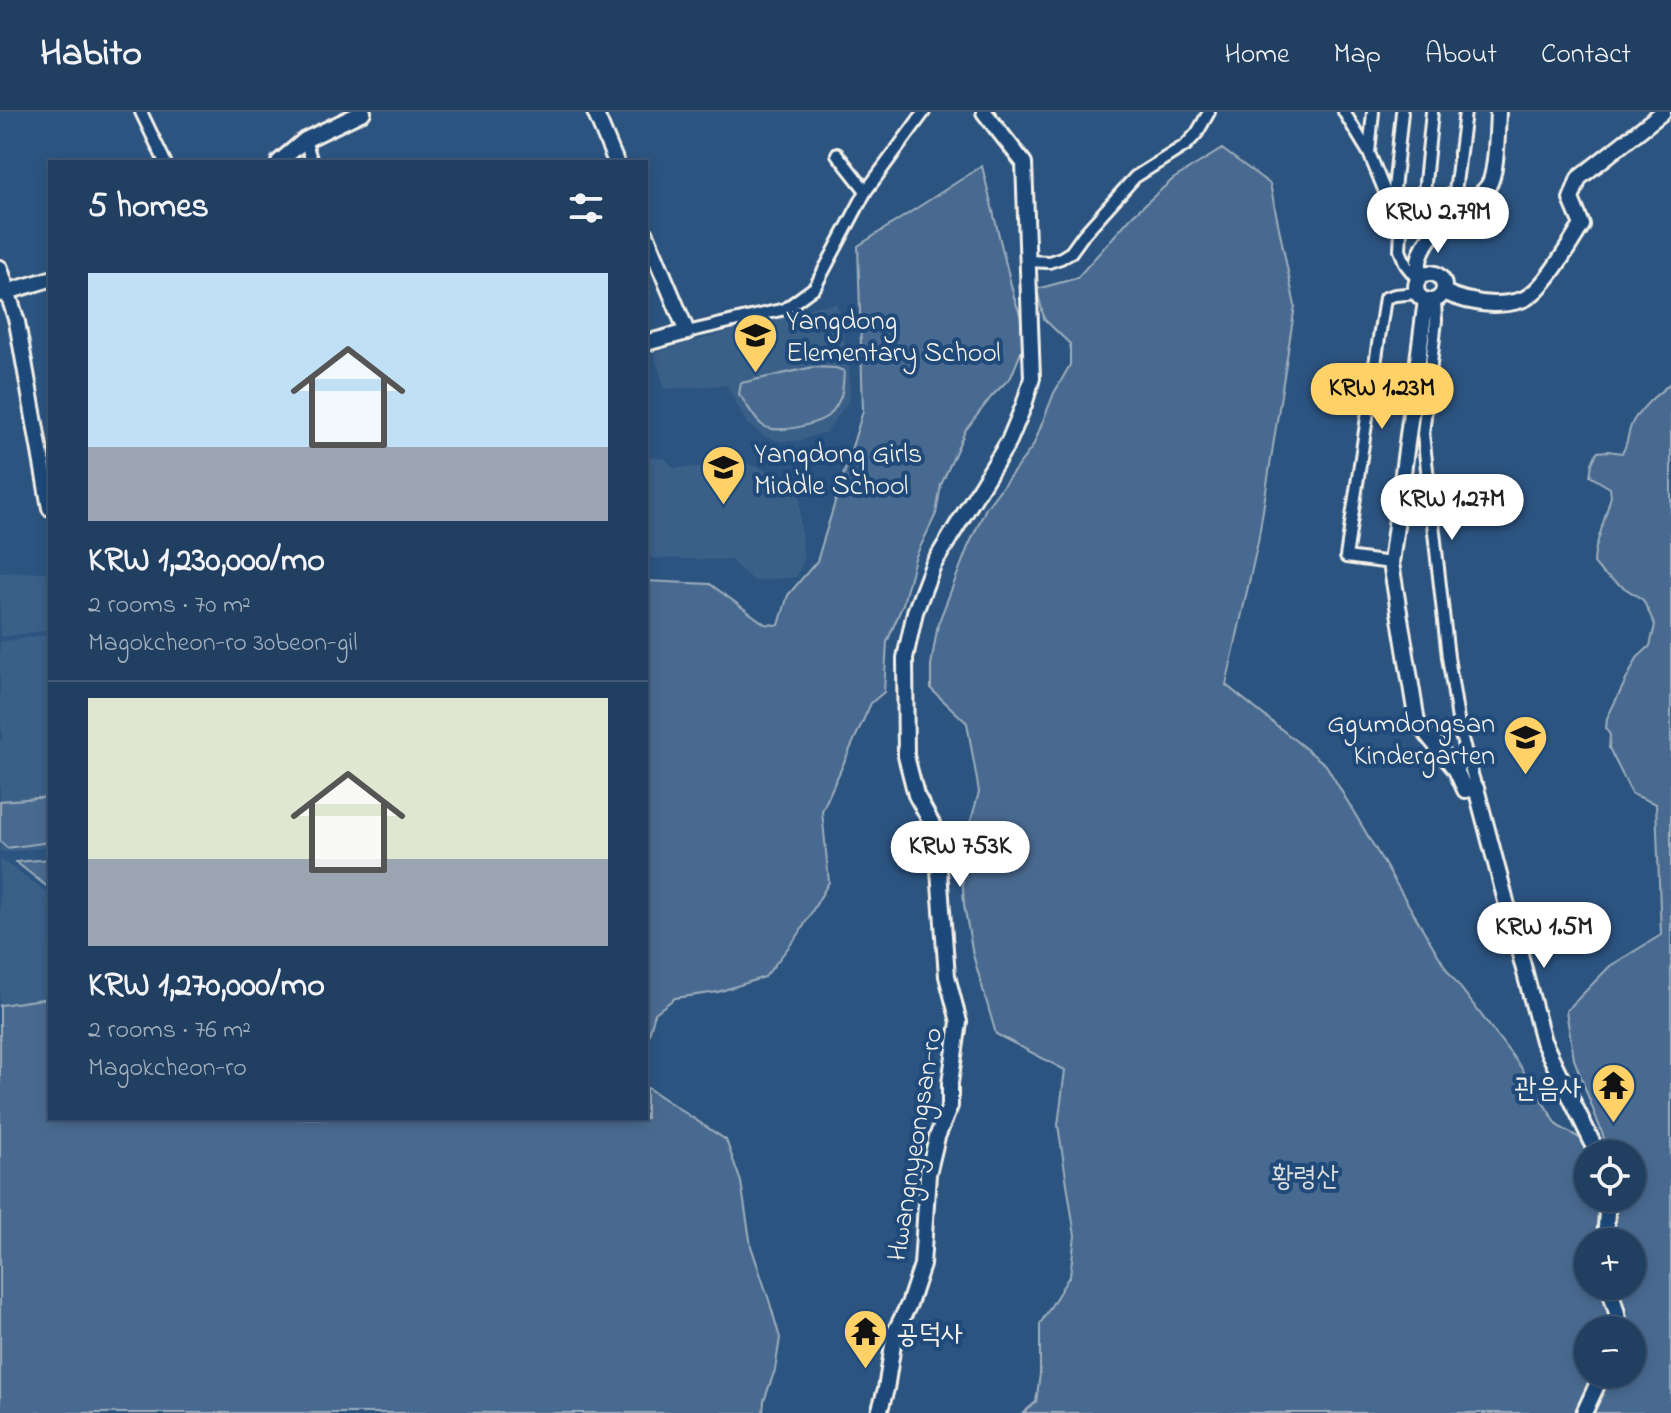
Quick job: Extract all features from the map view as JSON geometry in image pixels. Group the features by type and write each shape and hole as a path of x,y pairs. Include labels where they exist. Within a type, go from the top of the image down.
{"street":[{"path":"141,112 164,160"},
{"path":"281,160 305,140 362,112"},
{"path":"595,112 615,160"},
{"path":"648,342 785,309 815,287 866,191 924,112"},
{"name":"Hwangnyeongsan-ro","path":"879,1413 895,1332 909,1304 922,1265 928,1174 937,1137 950,1106 950,1083 959,1022 947,976 936,831 916,795 906,756 905,658 915,612 933,565 1009,441 1032,378 1024,163 984,112"},
{"path":"1028,261 1049,262 1071,252 1135,177 1186,145 1209,112"},
{"path":"1344,112 1369,153 1398,218 1400,250 1406,265 1427,288 1477,303 1504,304 1525,298 1541,285 1582,225 1571,199 1579,178 1663,112"},
{"path":"1369,153 1373,112"},
{"path":"1392,209 1402,112"},
{"path":"1422,213 1432,112"},
{"path":"1465,112 1455,192 1466,205"},
{"path":"1498,112 1492,180 1483,193 1448,218 1430,237 1418,262 1436,320 1423,434 1448,657 1460,732 1543,1041 1591,1140"},
{"path":"305,140 311,160"},
{"path":"837,154 866,191"},
{"path":"1392,209 1422,213 1455,192"},
{"path":"648,239 687,332"},
{"path":"0,268 4,293 17,322 48,497"},
{"path":"4,293 48,280"},
{"path":"1427,288 1391,563 1417,722 1456,770 1465,790 1476,788"},
{"path":"1391,563 1346,557 1385,298 1427,288"},
{"path":"1584,1413 1596,1388"}],"shaded area":[{"name":"Yangdong Elementary School","path":"837,304 849,363 850,399 826,432 798,441 778,441 747,424 727,385 665,389 654,353 817,306"},
{"name":"Yangdong Girls Middle School","path":"648,455 666,459 674,468 749,464 789,479 800,493 804,560 796,577 754,581 730,560 648,558"},
{"path":"48,572 48,630 0,637 0,573"},
{"path":"48,634 48,847 0,851 0,741 3,739 0,642"},
{"path":"0,859 48,893 48,998 0,1005"}],"green space":[{"name":"황령산","path":"1222,149 1270,184 1295,306 1258,542 1226,685 1326,765 1447,970 1520,1066 1558,1126 1584,1140 1574,1140 1574,1212 1646,1212 1646,1140 1605,1140 1574,1059 1566,1011 1610,966 1661,935 1656,804 1632,794 1609,748 1610,735 1606,729 1607,718 1637,658 1650,646 1655,625 1643,600 1603,574 1594,563 1611,496 1610,488 1590,476 1597,452 1622,453 1635,418 1671,382 1671,1413 1023,1413 1036,1402 1040,1374 1040,1324 1070,1275 1075,1236 1058,1125 1065,1070 996,1034 973,955 964,905 961,856 979,792 967,723 931,689 931,665 938,624 986,508 1033,446 1054,393 1070,365 1070,344 1044,319 1037,289 1077,278 1132,216 1173,179"},
{"path":"982,166 1023,323 1024,345 1011,377 965,431 941,485 936,514 915,558 903,604 887,642 884,692 871,703 822,811 829,882 799,934 765,977 718,992 675,998 655,1013 648,1038 648,581 710,584 765,624 779,625 788,595 817,561 863,411 858,246"},
{"path":"813,367 844,371 843,388 836,407 819,421 787,429 768,428 756,419 739,394 741,383"},
{"path":"48,797 48,842 7,848 0,841 0,801"},
{"path":"48,859 48,887 16,862"},
{"path":"48,998 48,1120 648,1120 648,1088 726,1140 741,1182 751,1246 780,1338 763,1413 0,1413 0,1005"}],"place":[{"name":"Yangdong Elementary School","path":"755,374"},
{"name":"Yangdong Girls Middle School","path":"723,507"},
{"name":"Ggumdongsan Kindergarten","path":"1526,777"},
{"name":"관음사","path":"1613,1125"},
{"name":"공덕사","path":"865,1371"}]}
